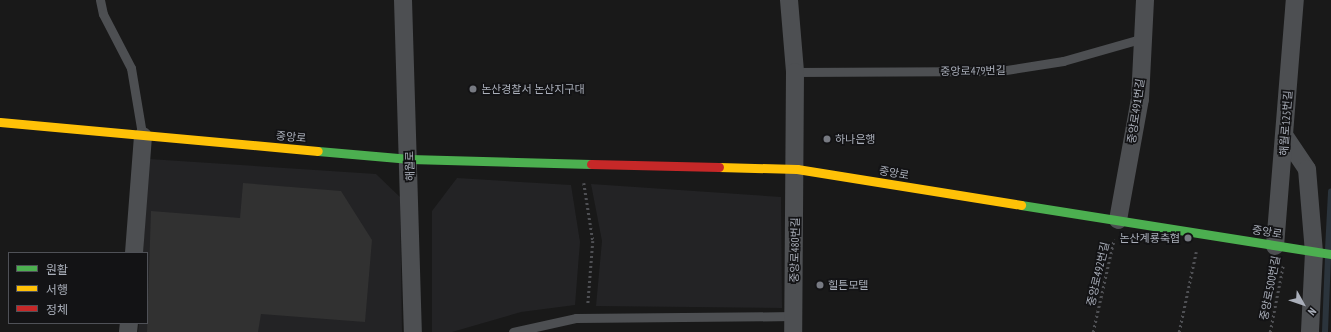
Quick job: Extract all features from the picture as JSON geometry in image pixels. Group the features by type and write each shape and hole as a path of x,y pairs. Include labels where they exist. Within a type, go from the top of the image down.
{"main road":[{"name":"중앙로","path":"0,122 410,159 797,169 1323,253"}],"street":[{"name":"해월로","path":"403,0 410,159 413,332"},
{"path":"789,0 796,72 797,169"},
{"name":"중앙로491번길","path":"1118,220 1140,99 1146,37 1145,0"},
{"name":"해월로125번길","path":"1281,246 1295,0"},
{"path":"134,252 143,136"},
{"path":"1286,138 1307,169 1323,253 1310,332"},
{"name":"중앙로480번길","path":"793,324 797,169"}],"lane":[{"path":"100,0 103,14 131,68 143,136"},
{"name":"중앙로479번길","path":"796,72 1000,71 1063,61 1146,37"},
{"path":"513,332 587,317 793,324"}],"path":[{"path":"581,164 592,241 587,317"},
{"name":"중앙로492번길","path":"1093,332 1118,220"},
{"path":"1179,332 1200,234"},
{"name":"중앙로500번길","path":"1270,332 1281,246"}],"shaded area":[{"path":"149,159 376,174 400,197 402,332 138,332 139,324 148,324 148,252 143,252"},
{"path":"457,178 571,185 580,242 575,305 521,312 452,332 432,332 432,211"},
{"path":"591,184 781,197 782,308 596,306 602,241"}],"building":[{"path":"243,183 341,191 372,240 365,322 261,314 258,332 147,332 151,211 240,218"}],"waterway":[{"path":"1328,250 1331,192"},
{"path":"1325,332 1328,258"}],"traffic: fast":[{"path":"318,151 410,159 591,164"},
{"path":"1021,205 1331,254"}],"traffic: slow":[{"path":"0,122 318,151"},
{"path":"719,167 797,169 1021,205"}],"traffic: jam":[{"path":"591,164 719,167"}],"place":[{"name":"논산경찰서 논산지구대","path":"473,89"},
{"name":"하나은행","path":"827,139"},
{"name":"논산계룡축협","path":"1188,238"},
{"name":"힐튼모텔","path":"820,285"}]}
